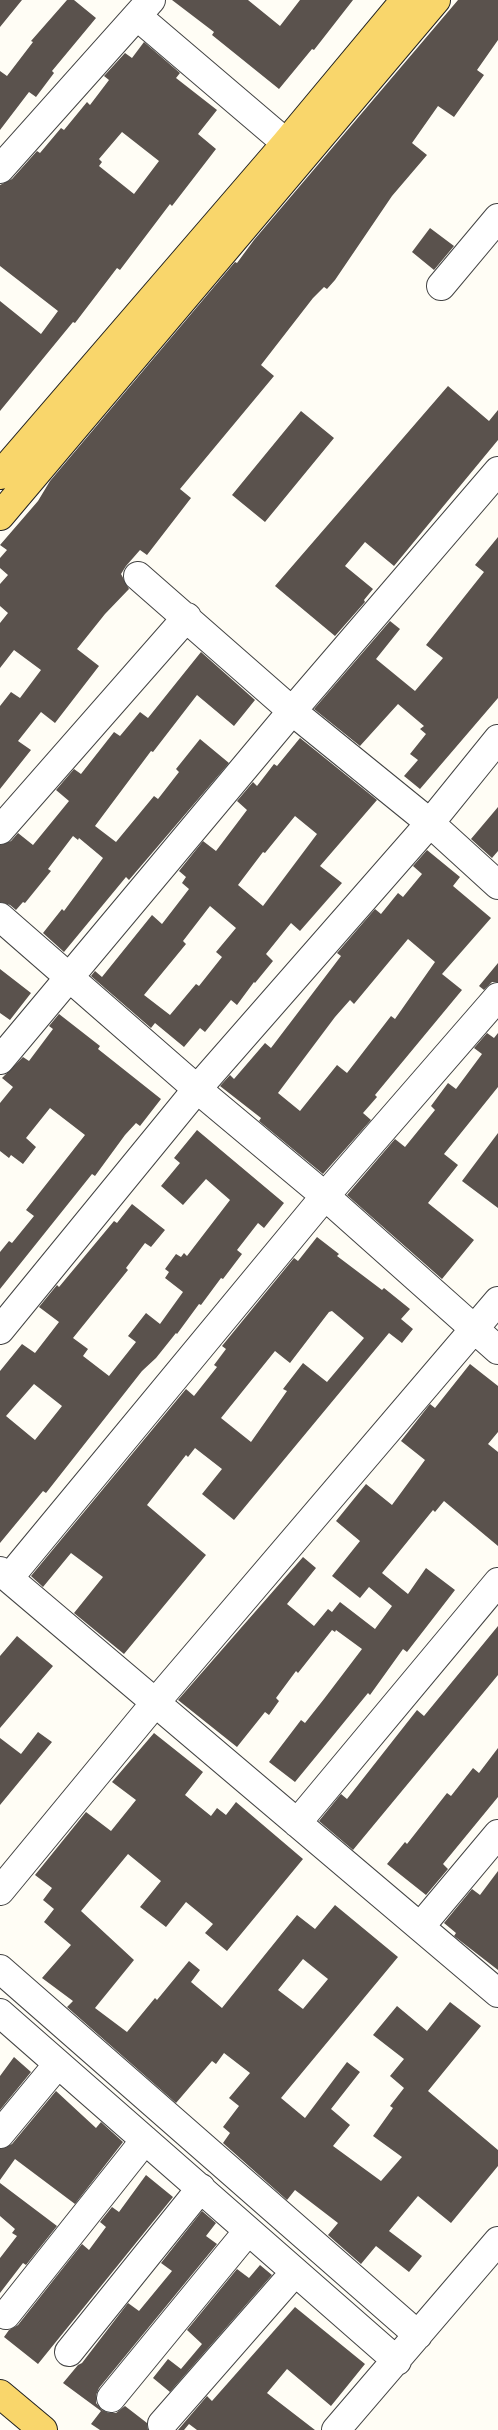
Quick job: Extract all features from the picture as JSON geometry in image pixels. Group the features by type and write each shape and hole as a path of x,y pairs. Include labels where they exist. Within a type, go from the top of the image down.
{"main road":[{"path":"0,475 286,144 404,0"},
{"path":"0,516 436,0"},
{"path":"0,2394 32,2427"}],"street":[{"path":"0,169 144,8 286,144"},
{"path":"441,286 498,218"},
{"path":"0,1060 292,711 498,471"},
{"path":"138,576 292,711 430,823 498,884"},
{"path":"0,830 187,617"},
{"path":"0,1330 197,1090 430,823 498,738"},
{"path":"0,917 197,1090 325,1196 498,1350"},
{"path":"498,997 325,1196 4,1575 498,1994"},
{"path":"0,1890 155,1703 498,1301"},
{"path":"297,1823 498,1582"},
{"path":"420,1928 498,1834"},
{"path":"0,1969 418,2334"},
{"path":"2,2020 58,2064 397,2361"},
{"path":"0,2134 58,2064"},
{"path":"6,2315 145,2140"},
{"path":"69,2352 200,2188"},
{"path":"111,2398 248,2230"},
{"path":"336,2430 498,2241"},
{"path":"162,2424 295,2272"}],"building":[{"path":"0,0 22,0 0,27"},
{"path":"67,0 74,0 96,18 52,71 54,73 36,97 29,92 0,130 0,71 7,76 33,42 31,41"},
{"path":"172,0 248,0 280,26 300,0 353,0 314,50 312,49 279,89 212,35 214,32"},
{"path":"458,0 498,0 498,40 477,70 484,75 454,117 438,106 412,143 427,155 392,196 335,280 327,289 324,287 313,298 261,365 274,376 180,489 191,498 147,555 140,550 126,566 121,574 129,589 105,614 77,649 99,666 55,723 41,712 18,741 31,750 0,789 0,706 11,692 20,698 41,670 14,650 0,668 0,623 8,613 0,606 0,584 8,575 0,568 0,558 7,550 0,545 38,501 50,481 235,262 237,263 254,240"},
{"path":"144,42 180,73 176,78 217,110 198,134 216,149 172,206 170,204 120,270 117,268 75,323 73,322 0,411 0,301 41,334 58,311 0,266 0,185 12,179 37,151 40,153 61,128 64,130 87,102 90,105 109,80 104,76 125,53 132,58","holes":["122,132 159,161 134,194 99,166 102,162 99,159"]},
{"path":"430,228 454,246 434,270 412,252"},
{"path":"448,386 489,421 498,410 498,440 394,566 365,542 345,566 373,589 364,600 365,602 335,636 275,586"},
{"path":"301,411 334,438 265,522 232,495"},
{"path":"498,537 498,698 420,789 404,776 418,760 410,754 426,734 420,729 424,726 398,704 360,746 314,709 390,621 400,629 376,659 415,691 443,658 426,645 484,572 475,565"},
{"path":"201,652 255,700 234,726 197,695 153,752 151,751 95,826 116,842 154,796 158,799 179,772 176,769 200,739 229,763 129,880 126,877 64,952 43,933 62,909 64,911 103,858 79,838 78,840 73,836 48,869 51,871 25,903 23,902 16,910 10,905 0,902 0,845 11,841 18,833 33,845 69,801 56,790 74,769 81,774 114,732 120,736 140,712 148,718"},
{"path":"300,738 377,800 320,866 342,883 300,931 291,923 266,954 273,961 237,1005 231,1000 205,1032 200,1028 184,1047 155,1023 151,1028 91,976 95,971 102,977 152,915 162,924 189,889 182,883 186,877 179,871 203,841 216,851 247,810 237,801 253,782 257,786 274,764 277,766","holes":["295,816 317,834 263,906 238,885 263,852 265,853","210,906 236,928 216,952 222,957 199,986 196,984 170,1015 144,995 186,944 183,941"]},
{"path":"498,807 498,851 492,858 471,839"},
{"path":"427,850 460,877 453,886 491,918 442,974 462,990 375,1095 377,1097 363,1113 371,1120 323,1174 259,1121 261,1118 220,1086 230,1075 234,1079 265,1043 271,1048 341,956 337,953 375,909 381,914 398,893 403,897 422,874 413,866","holes":["408,939 435,962 395,1019 391,1016 347,1073 337,1065 300,1111 278,1093 335,1017 350,1000 354,1004"]},
{"path":"498,963 498,982 492,982 484,990 479,986"},
{"path":"0,969 31,993 10,1020 0,1013"},
{"path":"59,1014 100,1046 98,1049 161,1099 140,1126 136,1123 125,1135 95,1176 92,1174 0,1289 0,1252 9,1241 12,1243 34,1216 26,1210 85,1135 50,1108 26,1138 36,1147 23,1164 11,1155 9,1158 0,1151 0,1103 13,1087 2,1078 23,1057 29,1061 53,1029 49,1026"},
{"path":"487,1033 494,1038 498,1033 498,1087 444,1154 458,1165 428,1203 474,1240 442,1279 347,1195 395,1139 405,1147 435,1110 431,1106 448,1083 456,1089 482,1054 474,1048"},
{"path":"197,1130 284,1203 264,1228 258,1223 237,1250 242,1254 223,1279 221,1278 177,1334 142,1371 46,1493 43,1491 0,1543 0,1371 22,1344 35,1353 59,1322 39,1307 57,1285 59,1287 114,1221 117,1223 132,1204 165,1230 151,1247 145,1243 126,1268 128,1270 73,1338 88,1349 83,1356 109,1376 136,1342 128,1336 146,1313 160,1324 183,1292 165,1278 169,1272 165,1269 176,1254 181,1257 184,1253 187,1256 230,1200 206,1179 183,1205 161,1186 180,1163 174,1158","holes":["34,1384 62,1406 35,1440 6,1416"]},
{"path":"498,1133 498,1208 462,1181"},
{"path":"317,1237 339,1254 337,1256 382,1290 384,1288 410,1309 401,1319 413,1329 402,1343 389,1333 234,1520 202,1494 222,1469 195,1448 188,1457 186,1455 147,1505 206,1555 124,1654 74,1613 103,1577 71,1553 43,1587 31,1576 186,1389 194,1396 217,1367 214,1365 226,1349 222,1346 294,1258 298,1261","holes":["332,1311 364,1338 327,1382 303,1363 283,1389 287,1391 251,1442 221,1418 275,1351 290,1363 329,1312"]},
{"path":"470,1364 498,1386 498,1432 488,1444 498,1452 498,1546 444,1501 435,1512 433,1510 382,1573 408,1594 426,1568 455,1590 407,1652 403,1649 370,1695 368,1693 295,1782 269,1762 301,1720 305,1723 362,1649 336,1630 335,1632 332,1630 298,1673 296,1671 276,1698 279,1701 269,1715 265,1712 237,1747 178,1700 303,1557 316,1568 287,1604 314,1626 328,1609 332,1612 340,1602 375,1629 392,1606 369,1587 360,1598 332,1576 360,1541 336,1521 366,1484 392,1505 425,1460 401,1441 430,1404 435,1408"},
{"path":"498,1626 498,1675 353,1850 319,1821 341,1794 347,1799 417,1710 424,1716"},
{"path":"17,1636 53,1666 0,1728 0,1656"},
{"path":"38,1732 52,1742 0,1805 0,1738 21,1754"},
{"path":"154,1733 203,1772 185,1795 211,1816 217,1808 226,1815 236,1802 303,1859 227,1951 205,1933 213,1924 186,1902 166,1927 140,1907 161,1881 128,1854 81,1911 134,1960 95,2008 127,2032 155,1998 157,2000 189,1961 200,1970 191,1982 222,2008 297,1915 315,1929 335,1905 398,1957 281,2098 305,2118 347,2062 360,2072 331,2109 350,2125 333,2146 381,2181 402,2157 373,2136 393,2108 390,2106 404,2088 390,2076 404,2059 373,2035 397,2006 427,2031 450,2002 481,2026 428,2091 498,2150 498,2166 451,2223 418,2196 389,2231 422,2256 409,2272 376,2246 361,2264 328,2235 338,2223 295,2190 287,2200 223,2143 230,2133 223,2127 239,2106 229,2098 250,2073 224,2053 216,2064 212,2061 176,2103 67,2007 73,2001 42,1978 71,1945 44,1922 54,1909 43,1900 52,1888 35,1875 86,1812 111,1831 136,1800 112,1782","holes":["303,1959 328,1979 303,2009 278,1990"]},
{"path":"498,1748 498,1797 443,1864 448,1869 426,1895 387,1864 405,1842 407,1844 447,1793 451,1796 473,1768 479,1773"},
{"path":"498,1871 498,1970 454,1936 456,1933 444,1923 472,1889 480,1895"},
{"path":"14,2057 31,2072 0,2110 0,2076"},
{"path":"56,2091 96,2128 101,2122 123,2142 75,2204 15,2159 0,2180 0,2149 12,2144"},
{"path":"146,2175 173,2197 38,2364 4,2337 9,2330 18,2325 82,2244 89,2250 106,2227 100,2222 112,2207 119,2212"},
{"path":"0,2183 57,2226 26,2265 23,2263 0,2293 0,2258 17,2236 12,2233 15,2229 0,2216"},
{"path":"202,2211 216,2223 206,2236 217,2244 99,2388 96,2395 96,2403 102,2410 116,2413 125,2406 147,2423 148,2430 100,2430 91,2424 101,2411 63,2383 78,2365 82,2363 128,2303 139,2311 172,2271 161,2263"},
{"path":"260,2265 272,2275 170,2392 153,2378 168,2359 181,2369 202,2344 187,2330 237,2269 249,2278"},
{"path":"295,2307 365,2364 331,2406 287,2369 267,2393 315,2430 197,2430 189,2424 184,2430 178,2430 207,2396 212,2401"}]}
